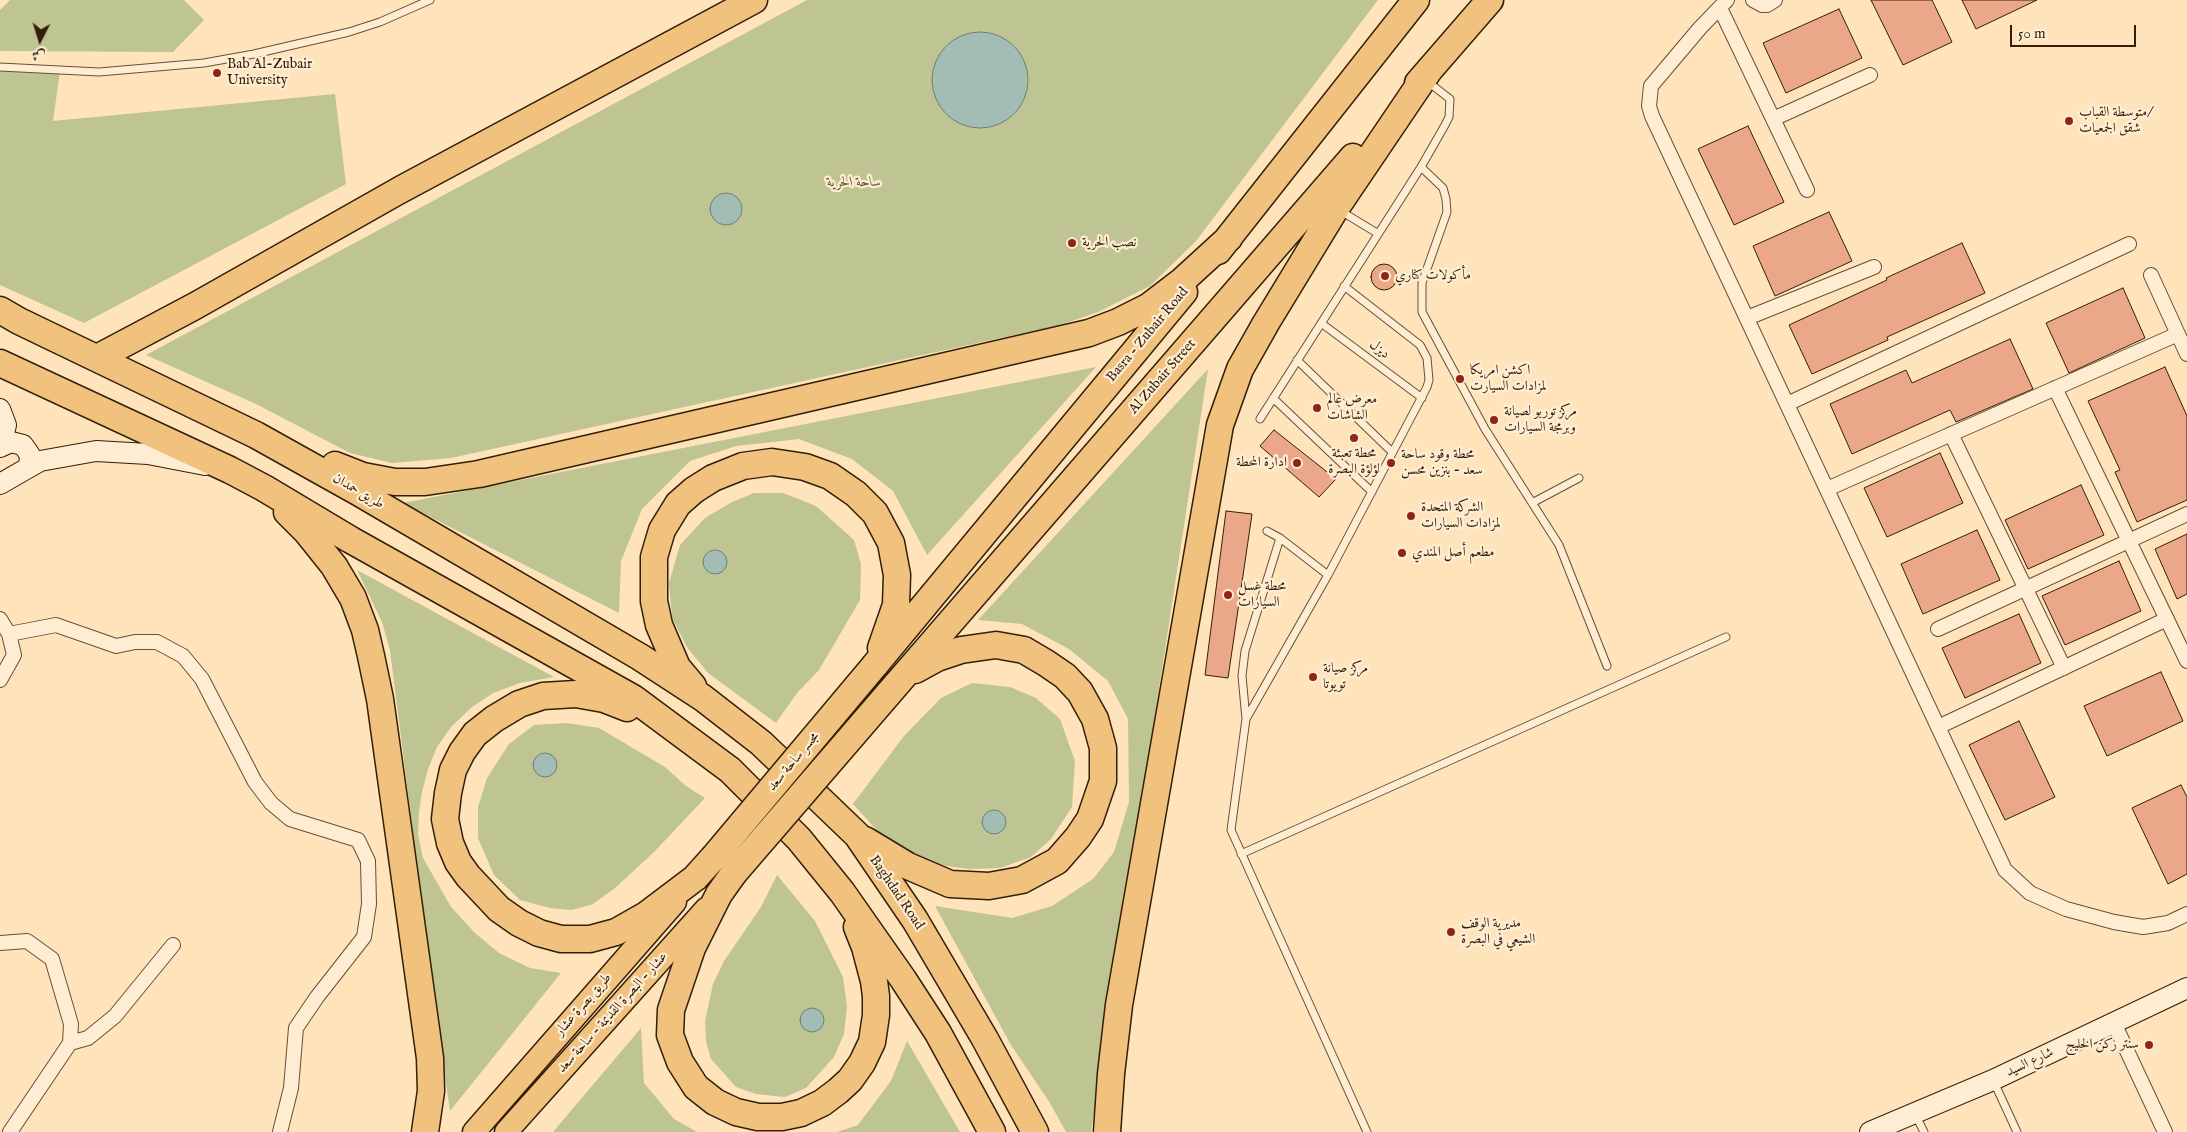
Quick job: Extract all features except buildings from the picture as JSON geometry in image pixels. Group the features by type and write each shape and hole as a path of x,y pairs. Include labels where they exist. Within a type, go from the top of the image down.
{"highway":[{"path":"97,358 195,306 400,190 754,0"},
{"name":"Basra - Zubair Road","path":"875,665 1229,238 1416,0"},
{"path":"1107,1132 1119,1005 1220,425 1240,369 1336,208 1427,74 1490,0"},
{"name":"Al Zubair Street","path":"896,685 1427,74"},
{"path":"256,435 363,476 395,482 425,482 479,474 1088,334 1148,307 1182,281 1229,238"},
{"name":"طريق حمدان","path":"0,310 19,321 256,435 640,657 703,698"},
{"path":"0,363 230,470 264,488 351,540 633,698 730,770 799,839 842,892 903,979 938,1034 992,1132"},
{"path":"703,698 677,667 660,625 654,601 654,557 662,530 678,504 694,490 713,478 743,466 772,462 805,467 830,476 856,494 874,513 891,543 898,575 896,605 875,665"},
{"path":"264,488 306,531 334,566 353,598 365,630 380,700 430,1058 431,1091 425,1132"},
{"path":"857,835 908,866 950,884 988,886 1022,880 1057,861 1078,838 1090,819 1103,780 1103,748 1095,719 1080,692 1065,676 1024,650 996,645 961,650 918,667 896,685"},
{"name":"مجسر ساحة سعد","path":"680,732 650,717 604,699 576,694 543,696 519,704 494,719 475,734 462,752 453,770 445,819 450,843 458,862 494,903 519,923 539,933 561,939 590,939 616,932 646,915 695,878 875,665"},
{"name":"مجسر ساحة سعد","path":"842,892 865,947 874,981 876,1015 872,1042 862,1063 850,1080 838,1091 801,1113 782,1117 758,1117 736,1112 715,1102 696,1087 680,1062 670,1035 671,1010 692,948 727,883 896,685"},
{"name":"Baghdad Road","path":"703,698 761,743 857,835 915,920 985,1039 1035,1132"}],"main road":[{"name":"طريق بصرة عشار","path":"474,1132 695,878"},
{"name":"عشار - البصرة القديمة - ساحة سعد","path":"506,1132 727,883"}],"street":[{"path":"1753,0 1762,5 1767,5 1775,0"},
{"path":"1808,190 1773,118 1723,4 1651,86 1650,106 1652,116 2005,870 2030,893 2066,909 2114,922 2143,927 2168,923 2187,914"},
{"path":"1773,118 1870,75"},
{"path":"1787,404 2129,244"},
{"path":"1747,318 1874,267"},
{"path":"1827,489 2055,388 2183,342 2152,275"},
{"path":"2055,388 2187,661"},
{"path":"0,409 6,425 0,447"},
{"path":"1951,434 2064,668"},
{"path":"0,447 11,442 23,445 30,455 29,467"},
{"path":"0,484 40,461 96,451 148,454 230,470"},
{"path":"1938,629 2187,514"},
{"path":"0,619 9,634 14,655 0,680"},
{"path":"1938,727 2167,619"},
{"path":"9,634 56,625 116,646 135,642 157,642 183,656 202,679 255,782 271,803 290,819 358,840 368,861 369,904 364,937 317,997 296,1028 291,1088 280,1132"},
{"path":"0,943 26,941 52,959 71,1024 70,1042 10,1132"},
{"path":"70,1042 88,1038 115,1016 172,946"},
{"name":"شارع السيد","path":"1870,1132 1993,1080 2187,988"},
{"path":"2114,1023 2166,1132"}],"lane":[{"path":"0,67 99,72 204,63 254,54 349,32 380,22 430,0"},
{"path":"251,46 254,54"},
{"path":"1260,419 1377,233 1421,167 1445,125 1450,108 1450,100 1427,74"},
{"path":"1421,167 1443,188 1447,212 1422,283 1422,312 1485,429 1559,545 1607,666"},
{"path":"1336,208 1377,233"},
{"path":"1246,719 1328,575 1427,388 1430,373 1424,352 1413,339 1344,286"},
{"name":"ديزل","path":"1321,323 1422,398"},
{"path":"1297,360 1392,452"},
{"path":"1273,398 1372,492"},
{"path":"1532,503 1579,478"},
{"path":"1267,531 1280,538 1328,575"},
{"path":"1280,538 1245,651 1242,676 1246,719 1232,830 1241,854 1367,1132"},
{"path":"1241,854 1726,637"},
{"path":"1993,1080 2017,1132"},
{"path":"1914,1112 1924,1132"}],"green space":[{"path":"10,0 184,0 204,20 173,52 0,51 0,10"},
{"name":"ساحة الحرية","path":"807,0 1378,0 1196,241 1150,286 1098,312 1060,325 451,458 392,463 350,453 256,404 146,355"},
{"path":"0,70 60,71 53,121 335,94 346,184 84,323 0,285"},
{"path":"1096,367 927,555 893,491 852,459 799,439 736,446 690,461 642,509 621,561 619,613 403,503"},
{"path":"1208,369 1091,1132 1066,1132 1050,1103 1011,1045 935,906 1012,918 1052,906 1093,879 1114,852 1129,802 1128,719 1108,681 1069,649 1022,624 978,620"},
{"path":"754,493 783,493 816,506 854,540 861,564 860,600 819,670 797,693 776,723 708,673 687,647 672,618 669,583 680,545 705,518 732,502"},
{"path":"357,570 554,677 520,683 493,693 472,707 451,727 437,747 428,769 422,792 418,834 423,858 451,907 475,933 499,953 530,968 561,973 450,1111 390,650 382,622"},
{"path":"972,683 1010,687 1036,698 1060,719 1075,761 1072,807 1051,839 1031,857 1000,868 970,869 946,866 919,857 883,837 853,804 904,736 941,698"},
{"path":"567,723 599,728 665,767 686,786 705,798 653,853 615,888 593,904 572,910 550,908 520,900 494,875 478,838 478,807 487,778 509,744 534,725"},
{"path":"777,875 815,921 843,977 847,1006 844,1034 834,1057 806,1088 785,1097 756,1094 736,1087 711,1059 706,1042 705,1021 713,984 724,961 761,907"},
{"path":"641,1028 644,1083 674,1119 697,1132 553,1132"},
{"path":"907,1041 960,1132 837,1132 858,1125 891,1081"}],"water":[{"path":"980,32 998,36 1014,46 1024,62 1028,80 1024,98 1014,114 998,124 980,128 962,124 946,114 936,98 932,80 936,62 946,46 962,36"},
{"path":"726,193 738,197 742,209 738,221 726,225 714,221 710,209 714,197"},
{"path":"715,550 724,553 727,562 724,571 715,574 706,571 703,562 706,553"},
{"path":"545,753 554,756 557,765 554,774 545,777 536,774 533,765 536,756"},
{"path":"994,810 1003,813 1006,822 1003,831 994,834 985,831 982,822 985,813"},
{"path":"812,1008 821,1011 824,1020 821,1029 812,1032 803,1029 800,1020 803,1011"}],"place":[{"name":"Bab Al-Zubair University","path":"217,73"},
{"name":"متوسطة القباب/ شقق الجمعيات","path":"2069,121"},
{"name":"نصب الحرية","path":"1072,243"},
{"name":"مأكولات كناري","path":"1385,276"},
{"name":"اكشن امريكا لمزادات السيارت","path":"1460,379"},
{"name":"معرض عالم الشاشات","path":"1317,408"},
{"name":"مركز توربو لصيانة وبرمجة السيارات","path":"1494,420"},
{"name":"محطة تعبئة لؤلؤة البصرة","path":"1354,438"},
{"name":"ادارة المحطة","path":"1297,463"},
{"name":"محطة وقود ساحة سعد - بنزين محسن","path":"1391,463"},
{"name":"الشركة المتحدة لمزادات السيارات","path":"1411,516"},
{"name":"مطعم أصل المندي","path":"1402,553"},
{"name":"محطة غسل السيارات","path":"1228,595"},
{"name":"مركز صيانة تويوتا","path":"1313,677"},
{"name":"مديرية الوقف الشيعي في البصرة","path":"1451,932"},
{"name":"سنتر ركن الخليج","path":"2149,1045"}]}
